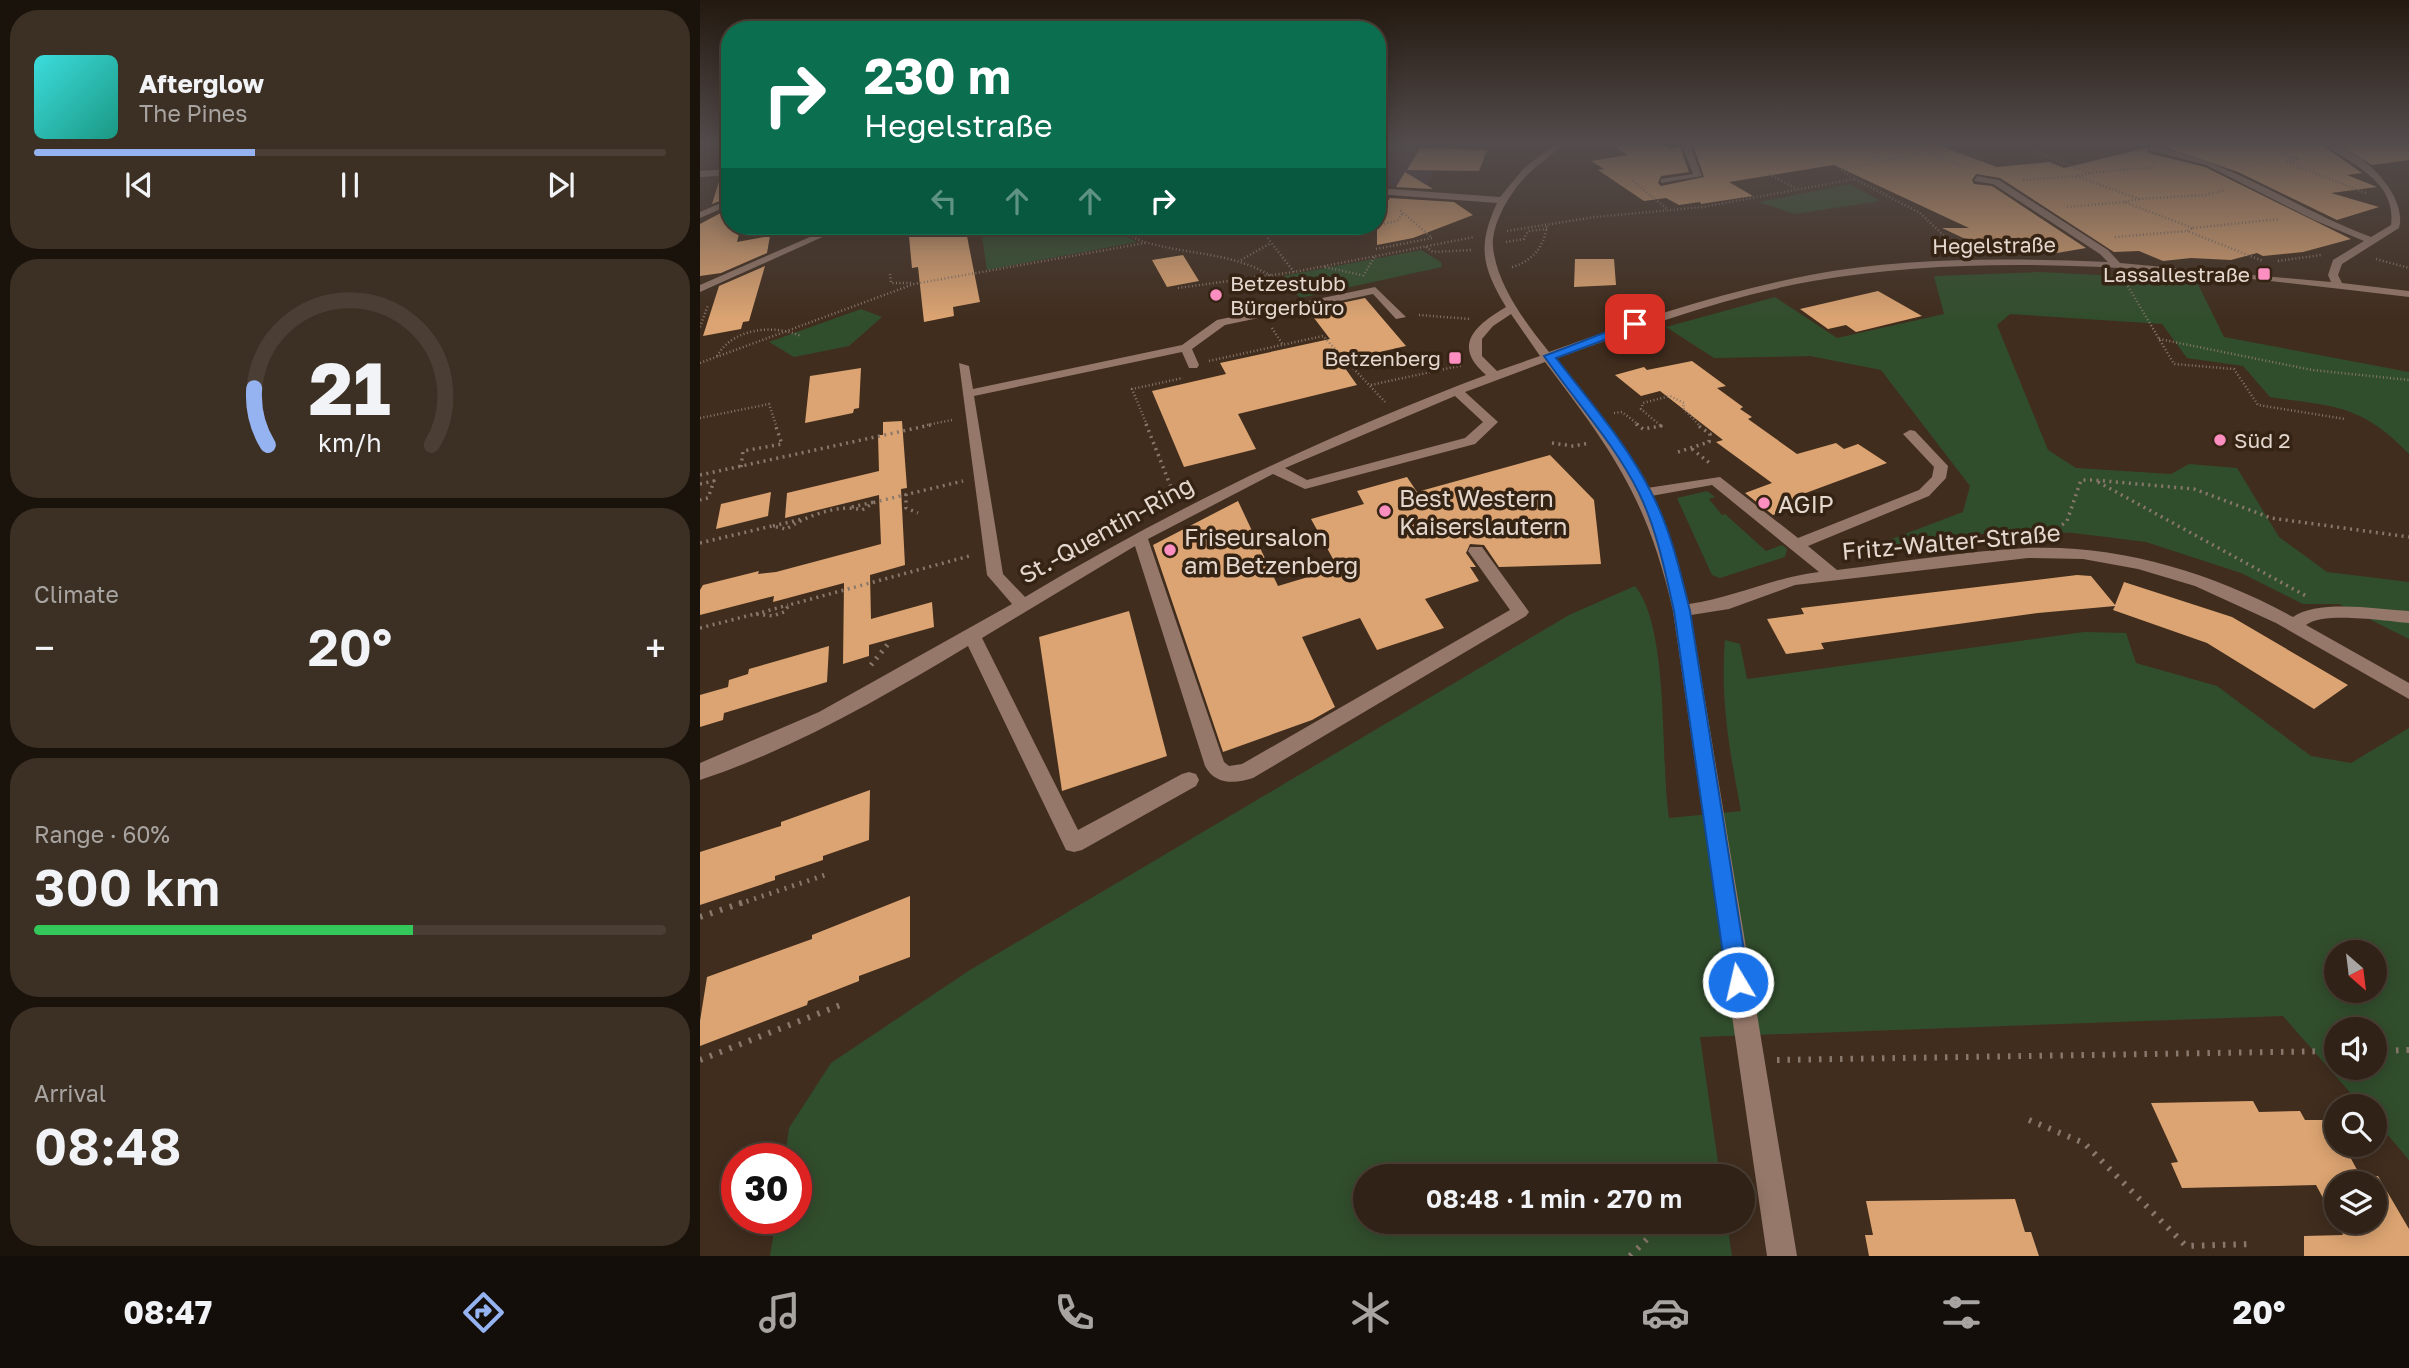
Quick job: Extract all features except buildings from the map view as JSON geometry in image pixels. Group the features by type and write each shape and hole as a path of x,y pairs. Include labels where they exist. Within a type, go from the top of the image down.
{"street":[{"path":"1500,202 1487,246 1494,271 1511,309 1610,438 1645,493 1669,554 1682,611 1783,1256"},
{"path":"2026,202 2104,252 2116,265"},
{"path":"2283,202 2335,228 2372,241"},
{"path":"2338,286 2333,275 2337,262 2403,220 2406,202"},
{"path":"700,215 721,206"},
{"path":"700,289 822,235"},
{"name":"Hegelstraße","path":"1549,356 1684,309 1818,277 1974,263 2116,265 2409,294"},
{"path":"967,394 1186,348 1221,322 1375,290 1400,317"},
{"path":"1495,376 1476,360 1473,347 1475,338 1488,322 1511,309"},
{"path":"1186,348 1193,365"},
{"name":"St.-Quentin-Ring","path":"700,772 802,729 1140,537 1275,469 1457,391 1549,356"},
{"path":"963,366 995,575 1022,604"},
{"path":"1275,469 1305,485 1470,441 1491,422 1457,391"},
{"path":"1796,545 1924,493 1939,478 1941,466 1910,434"},
{"path":"1645,493 1715,480 1835,576"},
{"path":"1140,537 1215,766 1225,774 1246,772 1520,612 1476,551"},
{"name":"Fritz-Walter-Straße","path":"1682,611 1723,605 1781,583 2028,553 2083,554 2140,564 2201,582 2293,626 2409,692"},
{"path":"2293,626 2307,615 2335,613 2409,617"},
{"path":"971,634 1074,843 1189,780"}],"path":[{"path":"1511,267 1529,261 1544,240 1547,224 1729,202"},
{"path":"1898,202 1920,213 1961,251"},
{"path":"2057,208 2124,202 2193,228"},
{"path":"1699,204 1703,206"},
{"path":"1376,249 1432,239 1397,207"},
{"path":"1386,223 1397,221 1404,213"},
{"path":"2102,238 2187,231 2193,228 2288,218"},
{"path":"1505,242 1524,239 1528,231 1547,229"},
{"path":"2187,231 2269,263"},
{"path":"1130,235 1145,243 1240,261 1277,275 1289,290"},
{"path":"1265,235 1294,272"},
{"path":"700,363 793,331 914,284 1145,243"},
{"path":"1240,261 1271,243"},
{"path":"1178,288 1277,275 1426,246 1433,252 1473,250"},
{"path":"1362,275 1375,256"},
{"path":"2383,261 2409,268"},
{"path":"1323,266 1362,275 1370,284"},
{"path":"890,274 891,283 914,284"},
{"path":"1248,277 1248,283 1284,296 1292,295"},
{"path":"2125,281 2174,364 2234,369 2258,405 2345,419"},
{"path":"700,327 709,302"},
{"path":"1441,316 1472,319"},
{"path":"717,357 719,349 732,340 770,329 793,331 801,336"},
{"path":"1171,487 1132,389 1199,375 1193,365 1323,336 1346,364 1371,385 1390,408"},
{"path":"2159,339 2312,370 2409,380"},
{"path":"1371,385 1459,366"},
{"path":"1613,414 1622,412 1643,429 1653,429 1661,426 1641,409 1643,403 1670,396 1684,403 1683,408 1690,419 1710,434 1709,442 1678,452"},
{"path":"700,418 769,404 782,444 743,451 741,467"},
{"path":"700,475 957,419"},
{"path":"1552,443 1573,446 1590,442"},
{"path":"2044,541 2067,521 2081,480 2194,489 2271,518 2409,537"},
{"path":"2094,480 2124,494 2155,516 2196,533 2335,613"},
{"path":"700,484 714,481 708,498 700,500"},
{"path":"700,543 852,507 862,510 874,502 964,481"},
{"path":"906,494 906,508 918,513"},
{"path":"700,628 974,555"},
{"path":"700,917 828,874"},
{"path":"700,1060 843,1004"},
{"path":"2387,1051 2409,1050"},
{"path":"1774,1060 2324,1051"},
{"path":"2029,1120 2084,1143 2186,1246 2250,1244"},
{"path":"1630,1256 1652,1234"}],"green space":[{"path":"1761,202 1876,202 1795,214"},
{"path":"982,235 1124,235 1137,242 987,270"},
{"path":"1421,250 1441,262 1442,267 1300,298 1283,276"},
{"path":"2040,272 2196,280 2224,337 2409,372 2409,454 2376,425 2346,410 2270,397 2243,366 2187,358 2162,324 2010,314 1997,325 2048,450 2076,468 2171,474 2189,464 2237,468 2279,537 2327,572 2409,582 2409,639 2339,604 2303,604 2241,573 2146,542 2074,533 2011,530 1899,546 1889,540 1963,512 1970,486 1881,370 1810,356 1714,358 1666,327 1775,297 1837,338 1944,314 1934,276"},
{"path":"861,309 882,317 849,346 794,357 769,342"},
{"path":"1707,491 1715,497 1709,499 1722,515 1725,514 1766,551 1782,545 1787,549 1785,557 1720,578 1712,575 1677,498"},
{"path":"1635,586 1646,606 1659,663 1669,818 1741,811 1725,705 1725,640 1740,644 1747,679 2084,632 2126,633 2136,663 2217,686 2311,756 2351,763 2409,728 2409,1160 2387,1134 2387,1094 2351,1094 2339,1080 2387,1080 2387,1017 2324,1017 2324,1063 2283,1016 1700,1037 1718,1164 1353,1164 1353,1234 1729,1234 1732,1256 770,1256 773,1234 812,1234 812,1143 787,1143 789,1128 831,1063 970,970 1569,615"}],"place":[{"name":"Lassallestraße","path":"2264,274"},
{"name":"Betzestubb Bürgerbüro","path":"1216,295"},
{"name":"Betzenberg","path":"1455,358"},
{"name":"Süd 2","path":"2220,440"},
{"name":"AGIP","path":"1764,503"},
{"name":"Best Western Kaiserslautern","path":"1385,511"},
{"name":"Friseursalon am Betzenberg","path":"1170,550"}],"route":[{"path":"1635,324 1549,356 1610,438 1645,493 1669,554 1682,611 1738,982"}]}
